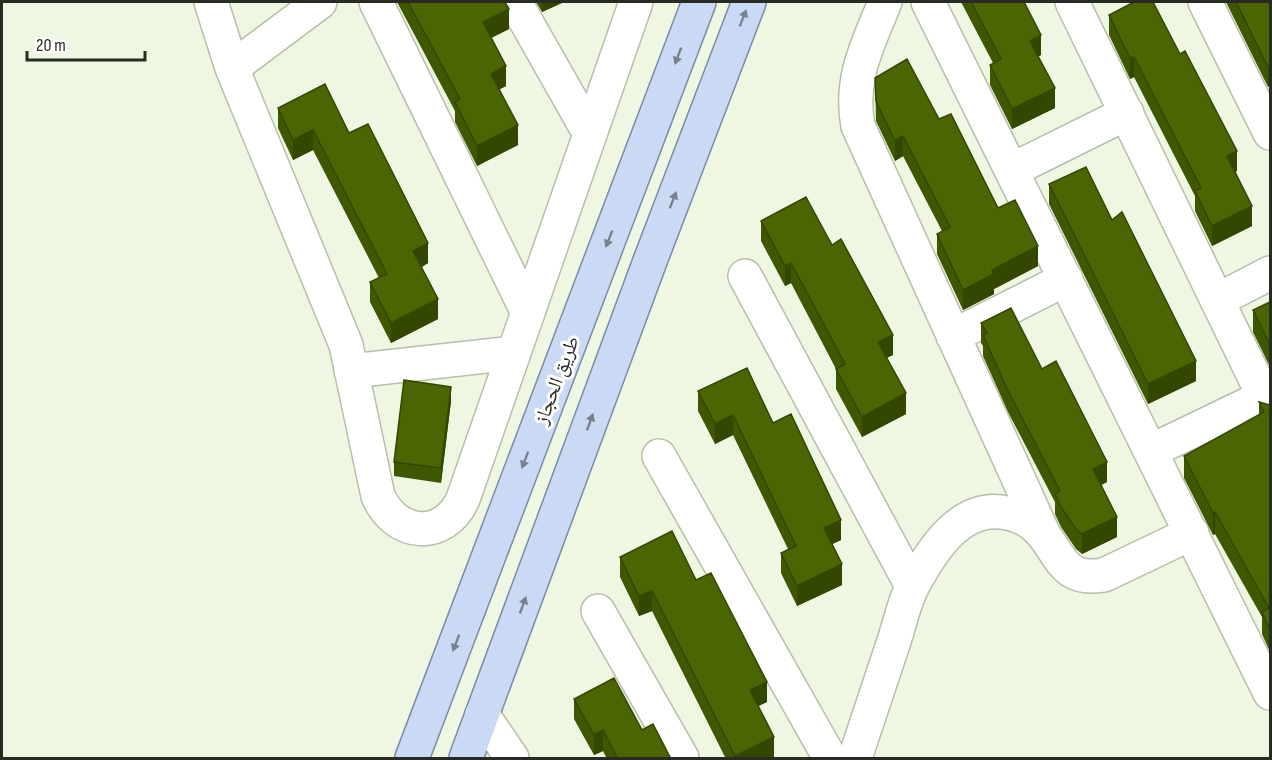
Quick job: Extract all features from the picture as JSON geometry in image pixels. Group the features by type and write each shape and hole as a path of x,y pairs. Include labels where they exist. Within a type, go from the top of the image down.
{"main road":[{"name":"طريق الحجاز","path":"412,759 699,2"},
{"path":"466,759 646,272 749,2"}],"street":[{"path":"211,2 232,68 346,345 378,496 383,508 392,518 403,525 415,528 440,525 458,510 636,2"},
{"path":"232,68 320,2"},
{"path":"376,2 528,313"},
{"path":"516,2 590,135"},
{"path":"885,2 858,74 855,108 858,126 1044,535 1059,560 1069,569 1080,575 1092,577 1104,575 1192,533"},
{"path":"928,2 1270,693"},
{"path":"1205,2 1270,134"},
{"path":"1085,6 1127,113 1268,403 1151,452"},
{"path":"1012,170 1127,113"},
{"path":"1218,300 1270,273"},
{"path":"745,276 912,586"},
{"path":"953,336 1066,279"},
{"path":"351,371 514,353"},
{"path":"659,456 830,759"},
{"path":"855,759 912,586 942,541 953,528 967,518 983,513 1000,512 1016,515 1032,523 1044,535"},
{"path":"598,611 682,759"},
{"path":"482,714 512,759"}],"building":[{"path":"408,2 505,2 509,9 483,22 506,66 491,74 518,125 477,146 455,102 460,99"},
{"path":"971,2 1024,2 1041,35 1030,41 1055,88 1012,109 990,65 1001,59"},
{"path":"1134,2 1153,2 1180,54 1185,51 1237,151 1227,156 1252,206 1212,226 1195,191 1201,188 1134,57 1130,58 1109,15"},
{"path":"1236,2 1270,2 1270,65 1268,67"},
{"path":"907,59 939,119 951,114 998,208 1015,200 1038,246 992,270 994,274 963,290 937,234 950,227 903,136 895,141 876,101 875,78"},
{"path":"325,84 349,133 368,124 428,243 413,251 438,299 391,323 370,282 387,274 313,130 293,140 278,108"},
{"path":"1086,167 1112,220 1122,212 1196,361 1148,384 1049,184"},
{"path":"806,197 832,245 841,239 893,335 878,342 906,393 862,417 836,369 845,364 791,263 785,266 761,221"},
{"path":"1270,302 1270,345 1253,310"},
{"path":"1011,308 1042,369 1056,361 1107,462 1093,469 1117,517 1082,534 1061,507 1055,494 1060,491 1008,391 983,335 987,333 981,323"},
{"path":"747,368 773,423 791,414 841,520 824,528 842,564 797,586 781,553 796,546 733,415 715,424 698,391"},
{"path":"404,380 451,387 441,468 394,462"},
{"path":"1259,402 1270,405 1270,630 1262,612 1269,608 1215,512 1213,513 1184,456 1264,412"},
{"path":"672,531 696,580 711,573 767,682 750,690 774,737 735,756 652,591 639,596 620,557"},
{"path":"614,678 642,730 653,724 671,759 618,759 603,730 594,735 574,699"}]}
